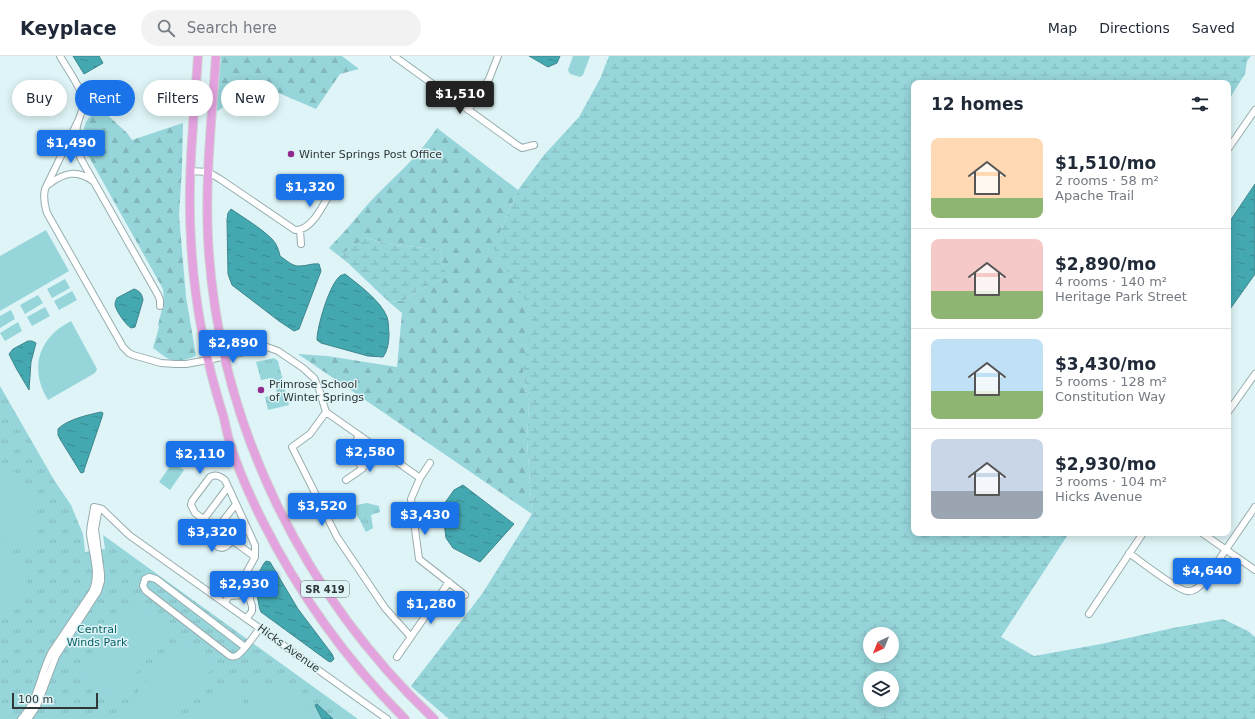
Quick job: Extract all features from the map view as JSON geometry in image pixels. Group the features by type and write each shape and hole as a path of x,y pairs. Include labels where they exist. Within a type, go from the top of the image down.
{"main road":[{"name":"SR 419","path":"198,56 190,171 192,266 208,360 230,446 257,510 279,553 303,593 337,642 375,687 405,719"},
{"name":"SR 419","path":"216,56 208,172 207,209 210,264 216,310 225,356 236,397 257,459 275,502 308,563 333,602 359,637 391,675 434,719"}],"street":[{"path":"60,56 84,101 79,119 47,185 44,195 44,203 47,212 123,347 133,355 162,363 175,364 186,364 208,360 267,347 278,351 303,368 314,378 326,412 420,478"},
{"path":"394,56 517,145 522,148 534,145"},
{"path":"468,110 489,79 498,56"},
{"path":"1231,144 1255,110"},
{"path":"79,119 76,136 77,149 81,159 158,295 160,306"},
{"path":"190,171 208,172 295,230 306,228 329,195"},
{"path":"47,185 64,175 72,173 88,177 94,182"},
{"path":"300,230 301,244"},
{"path":"1231,408 1255,374"},
{"path":"326,412 310,434 292,447 337,537 385,608 411,637"},
{"path":"359,436 353,448 362,469"},
{"path":"346,480 362,469 377,448"},
{"path":"430,463 420,478 411,499 419,559 466,595"},
{"path":"225,602 240,580 243,579 256,557 255,545 225,480 219,476 213,475 192,502 191,505 195,513 256,557"},
{"path":"204,519 228,487"},
{"path":"236,504 213,535 215,544 218,547 226,547 244,521"},
{"path":"1129,553 1178,587 1187,591 1195,590 1203,583 1255,507"},
{"path":"21,719 33,701 47,660 91,594 96,583 97,574 90,534 90,524 97,508"},
{"path":"28,719 39,702 53,661 98,591 101,574 95,529 97,508"},
{"name":"Hicks Avenue","path":"97,508 102,509 129,535 387,719"},
{"path":"1089,614 1142,536"},
{"path":"1206,536 1255,570"},
{"path":"245,647 156,579 150,577 144,582 143,586 146,591 230,656 236,656 245,647 260,628"},
{"path":"243,579 252,606 252,611 247,618"},
{"path":"397,657 449,582"},
{"path":"230,596 244,595 250,598"},
{"path":"353,694 358,688"}],"green space":[{"path":"221,56 342,56 359,69 340,74 316,109 279,93 279,80 221,80 221,109 216,112"},
{"path":"573,56 590,56 583,75 580,77 570,74 568,70"},
{"path":"609,56 1251,56 1247,61 1245,74 1231,96 1231,80 911,80 911,536 1067,536 1001,637 1034,656 1223,619 1248,631 1255,637 1255,719 449,719 411,686 482,594 532,514 527,441 529,401 523,376 531,309 494,249 518,190 544,155 579,117 600,79"},
{"path":"91,116 109,116 127,133 132,140 183,123 179,215 186,297 196,356 182,361 173,361 153,348 162,309 164,309 163,289 87,153 84,138 84,127"},
{"path":"437,128 518,190 501,229 510,276 532,309 523,376 529,401 527,441 532,514 298,354 327,356 397,367 402,313 389,302 405,300 417,291 446,277 440,252 425,248 394,245 366,238 339,256 329,248 368,204 413,159"},
{"path":"46,230 69,271 0,311 0,256"},
{"path":"365,238 394,245 440,251 447,277 417,291 405,300 389,302 339,256"},
{"path":"65,279 70,288 52,298 47,289"},
{"path":"72,291 77,300 59,310 54,301"},
{"path":"38,295 43,303 25,314 20,305"},
{"path":"45,307 50,316 32,326 27,317"},
{"path":"11,310 15,319 0,328 0,316"},
{"path":"71,321 97,369 95,373 48,400 42,388 39,377 38,366 40,355 44,345 51,336"},
{"path":"18,322 22,331 5,341 0,333"},
{"path":"274,358 278,361 289,405 268,410 265,397 277,394 274,381 272,381 271,378 261,380 256,362"},
{"name":"Central Winds Park","path":"0,386 54,480 71,505 83,534 85,552 105,549 103,535 358,719 0,719"},
{"path":"0,461 20,478 32,499 37,523 34,549 0,542"},
{"path":"173,462 184,470 170,490 159,482"},
{"path":"367,503 379,506 380,512 371,515 373,528 366,532 352,506"},
{"path":"0,557 32,567 26,586 16,603 0,618"},
{"path":"134,601 170,628 117,699 81,672"},
{"path":"180,636 216,663 175,719 144,719 127,707"},
{"path":"264,683 280,686 294,693 304,704 312,719 253,719 246,686"},
{"path":"240,686 246,719 192,719 196,712 212,697"}],"water":[{"path":"73,56 99,56 103,63 84,74"},
{"path":"529,56 560,56 557,63 548,67"},
{"path":"1255,184 1255,274 1231,308 1231,220"},
{"path":"231,209 268,235 276,245 280,256 290,263 297,266 319,264 321,271 299,329 294,331 232,285 228,274 227,220 228,213"},
{"path":"345,274 375,299 387,317 389,339 383,357 368,356 321,343 317,340 321,316 328,297 336,281 340,276"},
{"path":"134,289 140,293 143,300 135,327 131,328 117,311 115,304 117,298"},
{"path":"28,341 36,343 31,362 29,390 9,354 13,349"},
{"path":"101,412 103,413 102,417 84,472 81,473 60,439 58,429 73,420"},
{"path":"463,485 514,524 480,562 453,548 446,538 442,507 454,490"},
{"path":"266,561 270,562 298,609 332,654 334,659 331,662 261,612 252,583"},
{"path":"317,704 333,719 322,719 315,705"}],"place":[{"name":"Winter Springs Post Office","path":"291,154"},
{"name":"Primrose School of Winter Springs","path":"261,390"}]}
